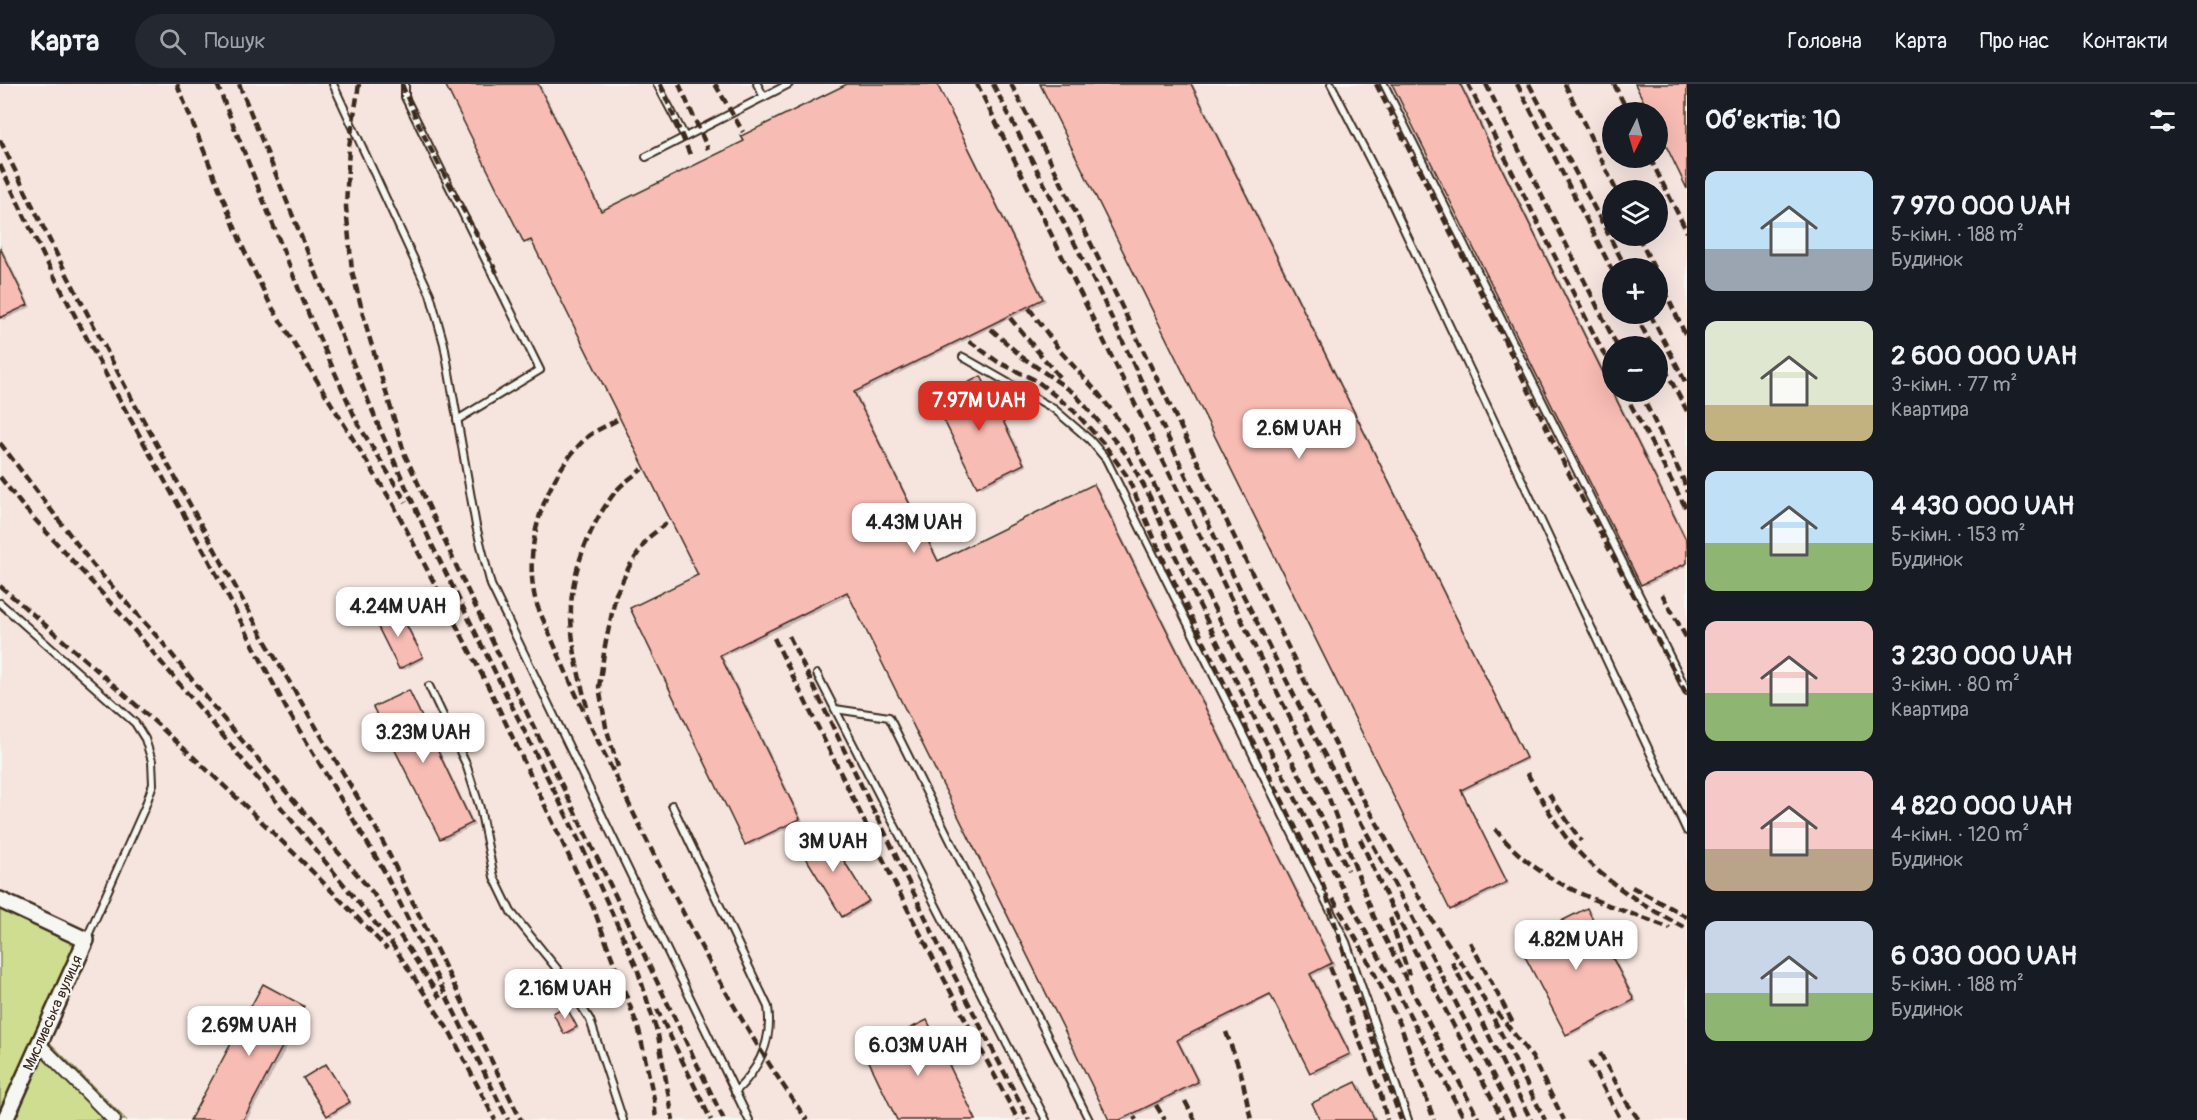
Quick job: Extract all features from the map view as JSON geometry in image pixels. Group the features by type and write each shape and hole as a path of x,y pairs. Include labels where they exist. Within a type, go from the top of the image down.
{"street":[{"path":"0,900 86,940"},
{"name":"Мисливська вулиця","path":"5,1120 86,940"},
{"path":"39,1044 114,1120"}],"lane":[{"path":"333,84 430,294 444,344 476,526 491,585 749,1120"},
{"path":"405,84 405,98 540,370 457,420"},
{"path":"657,84 685,137"},
{"path":"757,84 764,97"},
{"path":"646,157 789,84"},
{"path":"1331,84 1385,189 1687,831"},
{"path":"1384,84 1687,691"},
{"path":"963,357 1054,409 1090,440 1106,459 1346,942 1408,1120"},
{"path":"0,603 135,723 145,739 152,761 153,784 145,807 86,940"},
{"path":"818,674 1046,1120"},
{"path":"429,686 466,764 480,808 494,877 511,912 562,975 590,1020 623,1120"},
{"path":"835,709 889,717 1089,1120"},
{"path":"672,805 768,1007 769,1027 765,1048 753,1072 735,1092"}],"shaded area":[{"path":"0,84 1687,84 1687,1120 126,1120 48,1042 0,894"}],"green space":[{"path":"0,894 93,938 48,1041 126,1120 0,1120"}],"building":[{"path":"445,84 538,84 601,211 744,141 741,136 847,84 937,84 1043,299 854,392 938,561 1094,484 1332,963 1310,974 1350,1054 1310,1073 1270,994 1177,1040 1198,1082 1120,1120 1109,1120 847,592 720,655 800,819 745,845 630,608 698,575 531,240 524,243"},
{"path":"1040,84 1191,84 1526,758 1461,790 1507,882 1450,910"},
{"path":"1392,84 1460,84 1602,371 1602,402 1618,402 1687,542 1687,563 1641,585"},
{"path":"1635,84 1687,84 1687,189 1668,150 1668,102 1644,102"},
{"path":"0,248 28,305 0,318"},
{"path":"981,376 1024,464 977,487 934,400"},
{"path":"397,607 423,657 399,669 374,619"},
{"path":"409,690 472,823 440,839 373,707"},
{"path":"824,829 869,901 842,917 798,845"},
{"path":"1587,908 1634,1000 1566,1035 1518,943"},
{"path":"263,984 304,1006 243,1120 190,1120"},
{"path":"566,1006 577,1027 564,1034 553,1013"},
{"path":"927,1020 976,1120 897,1120 864,1051"},
{"path":"326,1064 350,1102 327,1116 303,1078"},
{"path":"1356,1082 1375,1120 1320,1120 1312,1103"}],"railway":[{"path":"177,84 244,250 270,304 393,504 491,692 593,907 639,1030 654,1099 656,1120"},
{"path":"217,84 309,315 358,424 406,502"},
{"path":"239,84 379,427 431,543 583,849 637,968 658,1035 673,1120"},
{"path":"359,84 349,147 346,207 352,271 405,455 466,587 724,1120"},
{"path":"402,84 435,158 499,277"},
{"path":"660,84 691,157"},
{"path":"679,84 708,149"},
{"path":"715,84 743,132"},
{"path":"977,84 1327,793 1374,917 1479,1120"},
{"path":"993,84 1098,289 1227,563 1316,739 1413,919 1516,1120"},
{"path":"1011,84 1358,790 1432,920 1477,986 1545,1120"},
{"path":"1376,84 1569,474 1687,695"},
{"path":"1468,84 1602,350"},
{"path":"1486,84 1612,336"},
{"path":"1517,84 1606,258"},
{"path":"1529,84 1621,258"},
{"path":"1565,84 1611,180"},
{"path":"1614,84 1623,102"},
{"path":"0,140 135,405 267,644 378,832 521,1120"},
{"path":"0,165 44,257 112,386 209,560 286,708 383,869 508,1120"},
{"path":"1655,168 1687,232"},
{"path":"1643,246 1649,258"},
{"path":"1668,298 1687,338"},
{"path":"1029,308 1060,351 1098,393 1129,433 1209,598 1348,870"},
{"path":"1010,318 1060,378"},
{"path":"1640,324 1647,336"},
{"path":"1655,324 1687,385"},
{"path":"991,329 1022,357 1074,393 1127,455 1150,497 1170,545 1272,754 1465,1120"},
{"path":"969,341 998,362 1037,381 1074,411 1103,443 1127,476 1165,563 1322,881 1357,996 1401,1120"},
{"path":"1668,375 1687,411"},
{"path":"1629,402 1687,510"},
{"path":"1645,402 1683,479 1687,492"},
{"path":"617,420 585,439 571,454 550,490 542,510 532,552 535,598 584,713 676,898 750,1034 807,1120"},
{"path":"0,443 93,565 162,642 222,717 373,893 440,998"},
{"path":"587,707 573,639 571,601 574,584 590,533 607,503 617,490 642,469"},
{"path":"0,477 215,726 392,944 451,1034 495,1120"},
{"path":"618,767 606,727 599,687 605,646 616,594 629,567 648,538 669,521"},
{"path":"0,586 100,673 247,807 387,949"},
{"path":"1662,594 1687,639"},
{"path":"789,636 879,822"},
{"path":"774,638 910,914 1018,1120"},
{"path":"1527,773 1560,829 1586,860 1634,898 1687,929"},
{"path":"1549,794 1581,841"},
{"path":"877,816 939,946 1029,1120"},
{"path":"1495,829 1533,866 1575,891 1670,928"},
{"path":"1360,839 1388,900 1503,1120"},
{"path":"1632,887 1687,917"},
{"path":"1333,899 1362,949 1400,1024 1434,1120"},
{"path":"1390,918 1409,975"},
{"path":"1470,942 1513,1023"},
{"path":"1452,962 1531,1120"},
{"path":"1330,967 1381,1095 1387,1120"},
{"path":"657,1009 711,1120"},
{"path":"1497,1012 1532,1057 1564,1120"},
{"path":"1226,1032 1241,1073 1251,1120"},
{"path":"1600,1053 1627,1103 1639,1120"},
{"path":"1589,1061 1621,1120"},
{"path":"1185,1101 1195,1120"},
{"path":"1156,1105 1165,1120"}]}
